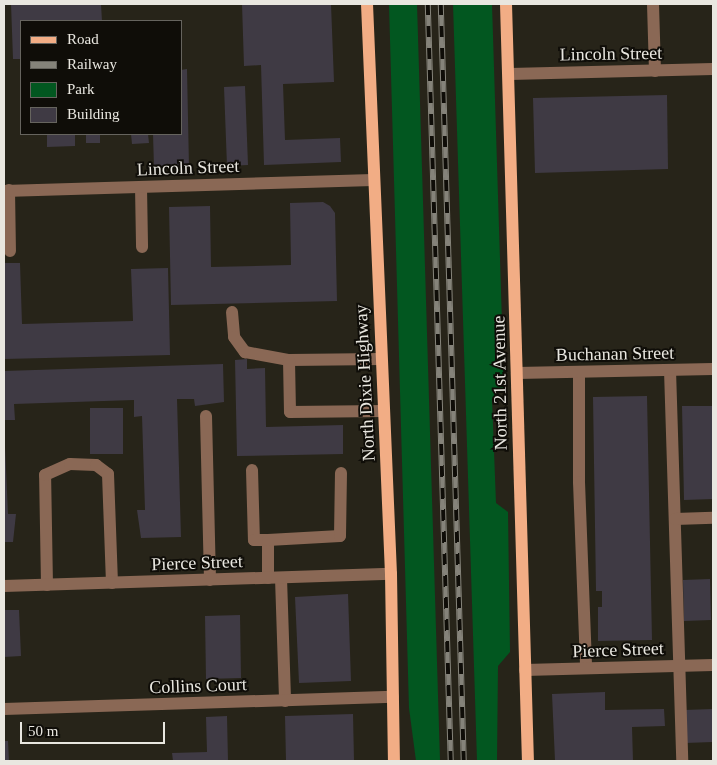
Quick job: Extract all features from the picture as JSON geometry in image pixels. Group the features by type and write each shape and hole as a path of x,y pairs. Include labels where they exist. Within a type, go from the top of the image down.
{"main road":[{"name":"North Dixie Highway","path":"367,4 391,574 394,761"},
{"name":"North 21st Avenue","path":"506,4 510,74 528,761"}],"street":[{"path":"654,4 655,71"},
{"name":"Lincoln Street","path":"510,74 713,70"},
{"name":"Lincoln Street","path":"6,191 373,180"},
{"path":"141,187 142,246"},
{"path":"6,191 10,251"},
{"path":"232,312 234,337 245,352 289,360 381,359"},
{"path":"289,360 290,412 383,411"},
{"name":"Buchanan Street","path":"517,373 713,369"},
{"path":"670,370 682,761"},
{"path":"579,372 579,482 586,668"},
{"path":"206,416 210,580"},
{"path":"47,585 45,475 70,464 96,465 108,474 112,583"},
{"path":"252,470 254,540 340,536 341,473"},
{"path":"674,518 713,518"},
{"path":"268,540 268,578"},
{"name":"Pierce Street","path":"4,586 391,574"},
{"path":"282,578 286,700"},
{"name":"Pierce Street","path":"525,670 713,665"},
{"name":"Collins Court","path":"4,709 393,697"}],"green space":[{"path":"389,4 417,4 440,761 416,761 409,708"},
{"path":"453,4 492,4 504,387 492,399 496,503 508,512 510,652 498,666 497,761 477,761"}],"building":[{"path":"11,4 101,4 102,20 20,20 20,59 13,59"},
{"path":"242,4 331,4 334,82 283,84 285,140 340,138 341,162 264,165 261,65 244,66"},
{"path":"187,69 189,167 154,168 153,135 182,135 182,70"},
{"path":"245,86 248,165 227,166 224,87"},
{"path":"667,95 668,169 535,173 533,98"},
{"path":"47,135 75,135 75,146 47,147"},
{"path":"86,135 100,135 100,143 86,143"},
{"path":"131,135 148,135 149,143 132,144"},
{"path":"323,202 330,206 335,213 337,301 171,305 169,207 210,206 211,267 291,265 290,203"},
{"path":"4,263 20,263 22,324 133,321 131,269 168,268 170,355 4,359"},
{"path":"247,359 247,369 265,368 266,427 343,425 343,454 237,456 235,360"},
{"path":"223,364 224,402 195,406 194,399 177,399 181,537 141,538 137,510 145,510 142,416 134,417 134,400 14,404 15,420 4,420 4,371"},
{"path":"647,396 652,640 598,641 598,607 602,607 602,591 596,591 593,397"},
{"path":"682,406 713,406 713,499 684,500"},
{"path":"90,408 123,408 123,454 90,454"},
{"path":"4,424 8,514 16,514 13,542 4,542"},
{"path":"710,579 711,620 684,621 683,580"},
{"path":"348,594 351,681 299,683 295,597"},
{"path":"4,610 19,610 21,656 4,657"},
{"path":"240,615 241,678 206,679 205,616"},
{"path":"605,692 605,710 664,709 665,726 632,727 633,761 555,761 552,694"},
{"path":"713,709 713,742 685,743 684,710"},
{"path":"353,714 354,761 286,761 285,716"},
{"path":"227,716 228,761 173,761 172,753 207,752 206,717"},
{"path":"4,741 8,741 9,761 4,761"}],"railway":[{"path":"428,4 451,761"},
{"path":"441,4 464,761"}]}
